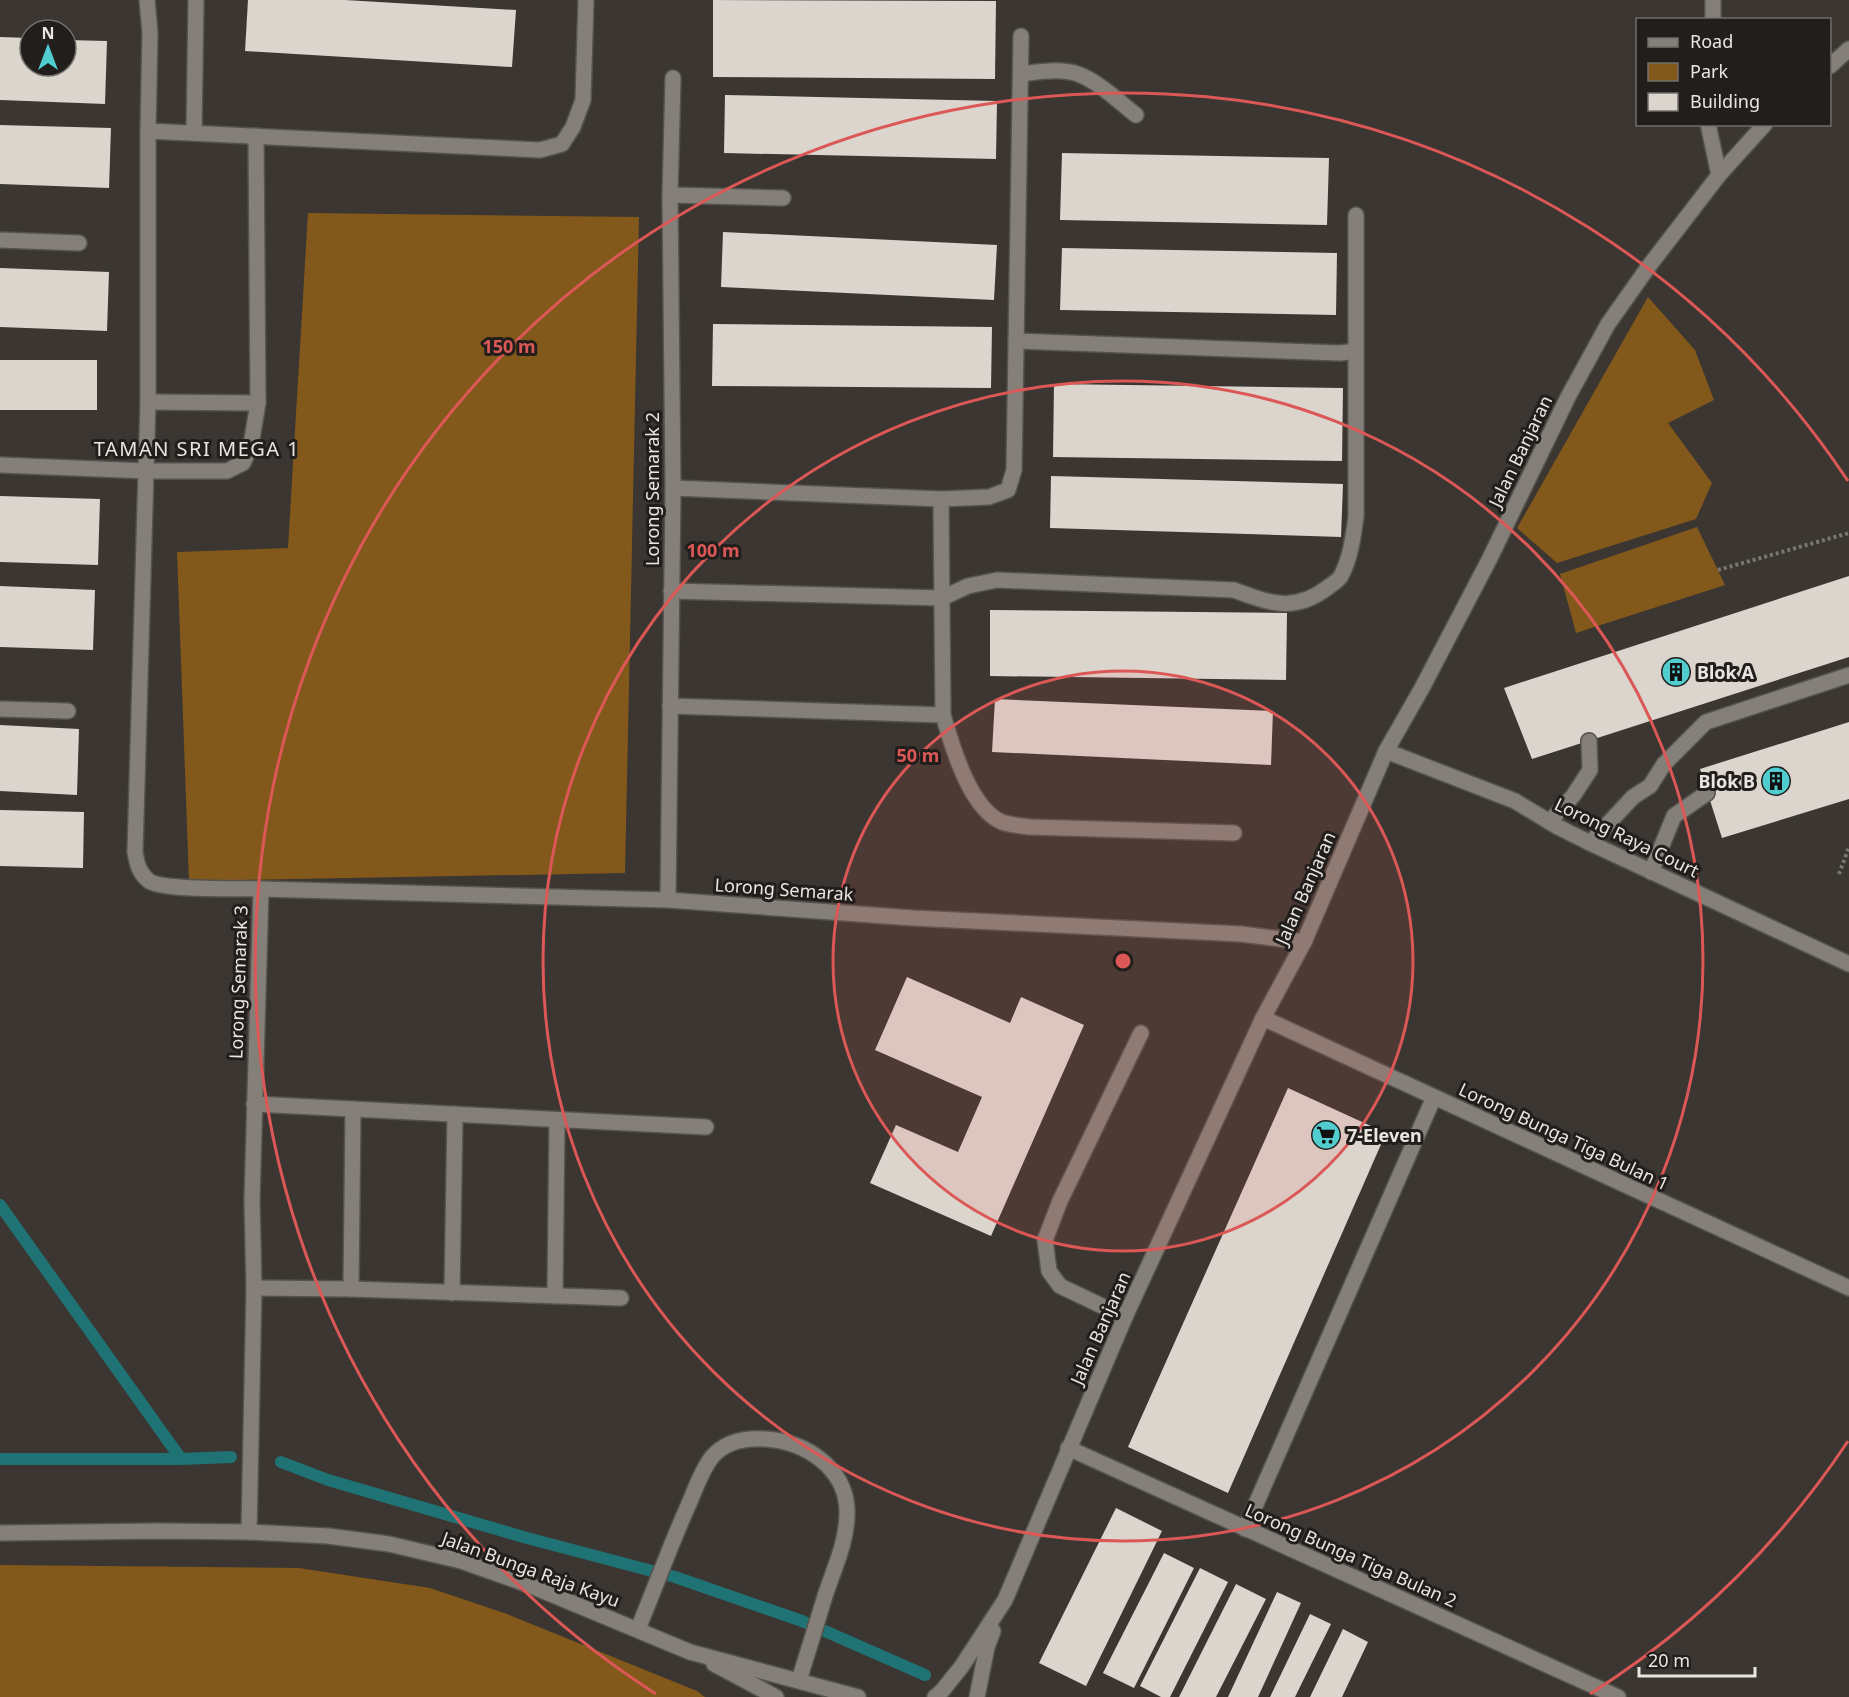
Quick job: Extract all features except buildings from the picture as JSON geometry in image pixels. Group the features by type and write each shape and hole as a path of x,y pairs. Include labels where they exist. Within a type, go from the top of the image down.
{"street":[{"name":"Lorong Semarak 3","path":"147,0 150,33 148,402 135,852 138,869 150,882 168,886 261,889 252,1200 254,1288 249,1532"},
{"path":"194,133 196,0"},
{"path":"148,131 540,150 562,144 573,127 583,100 586,0"},
{"path":"1713,0 1713,18"},
{"path":"673,488 941,499 989,497 1008,490 1014,470 1021,36"},
{"path":"1831,65 1849,49"},
{"path":"1021,74 1042,71 1078,74 1100,87 1136,115"},
{"name":"Lorong Semarak 2","path":"668,900 673,488 670,195 673,78"},
{"path":"1708,126 1719,175"},
{"name":"Jalan Banjaran","path":"934,1697 942,1691 962,1666 1005,1600 1125,1317 1263,1018 1304,942 1386,751 1438,659 1489,560 1568,397 1608,324 1649,266 1719,175 1763,126"},
{"path":"0,465 147,471 227,471 243,463 251,445 258,403 256,136"},
{"path":"670,195 783,198"},
{"path":"671,591 942,598 968,586 997,580 1234,590 1262,601 1289,605 1318,595 1340,578 1352,549 1356,517 1356,215"},
{"path":"0,240 79,243"},
{"path":"1016,341 1356,351"},
{"path":"148,402 258,403"},
{"path":"941,499 943,715 951,742 985,810 1002,822 1030,827 1234,832"},
{"path":"1590,843 1634,797 1650,786 1664,764 1706,722 1849,675"},
{"path":"670,706 943,715"},
{"path":"0,709 68,711"},
{"path":"1549,822 1573,796 1590,770 1589,741"},
{"name":"Lorong Raya Court","path":"1386,751 1515,801 1590,843 1849,964"},
{"path":"1651,872 1674,816 1707,793"},
{"name":"Lorong Semarak","path":"261,889 668,900 913,918 1241,934 1304,942"},
{"name":"Lorong Bunga Tiga Bulan 1","path":"1263,1018 1849,1288"},
{"path":"1125,1317 1060,1286 1049,1271 1045,1240 1060,1201 1141,1033"},
{"path":"1245,1529 1434,1097"},
{"path":"254,1104 705,1127"},
{"path":"351,1289 353,1109"},
{"path":"452,1293 455,1114"},
{"path":"555,1296 557,1120"},
{"path":"254,1288 351,1289 621,1299"},
{"path":"638,1629 698,1482 712,1456 734,1441 760,1438 786,1442 809,1451 828,1464 843,1486 847,1514 842,1543 799,1680"},
{"name":"Lorong Bunga Tiga Bulan 2","path":"1068,1448 1618,1697"},
{"name":"Jalan Bunga Raja Kayu","path":"0,1533 159,1530 249,1532 328,1536 389,1544 461,1561 529,1585 690,1652 858,1697"},
{"path":"977,1697 987,1647 1005,1600"},
{"path":"690,1652 776,1697"}],"path":[{"path":"1718,570 1849,534"},
{"path":"1839,874 1849,847"}],"green space":[{"path":"308,213 639,217 625,873 189,881 177,552 288,548"},
{"path":"1648,297 1695,350 1714,400 1668,423 1712,483 1696,519 1557,563 1517,528"},
{"path":"1697,527 1725,585 1576,633 1560,574"},
{"path":"0,1565 299,1568 430,1588 507,1614 697,1691 705,1697 0,1697"}],"waterway":[{"path":"0,1205 181,1459"},
{"path":"0,1459 231,1457"},
{"path":"281,1462 328,1480 527,1538 675,1577 802,1621 925,1675"}],"place":[{"name":"Blok A","path":"1676,672"},
{"name":"Blok B","path":"1776,781"},
{"name":"7-Eleven","path":"1326,1135"}],"district":[{"name":"TAMAN SRI MEGA 1","path":"197,448"}]}
